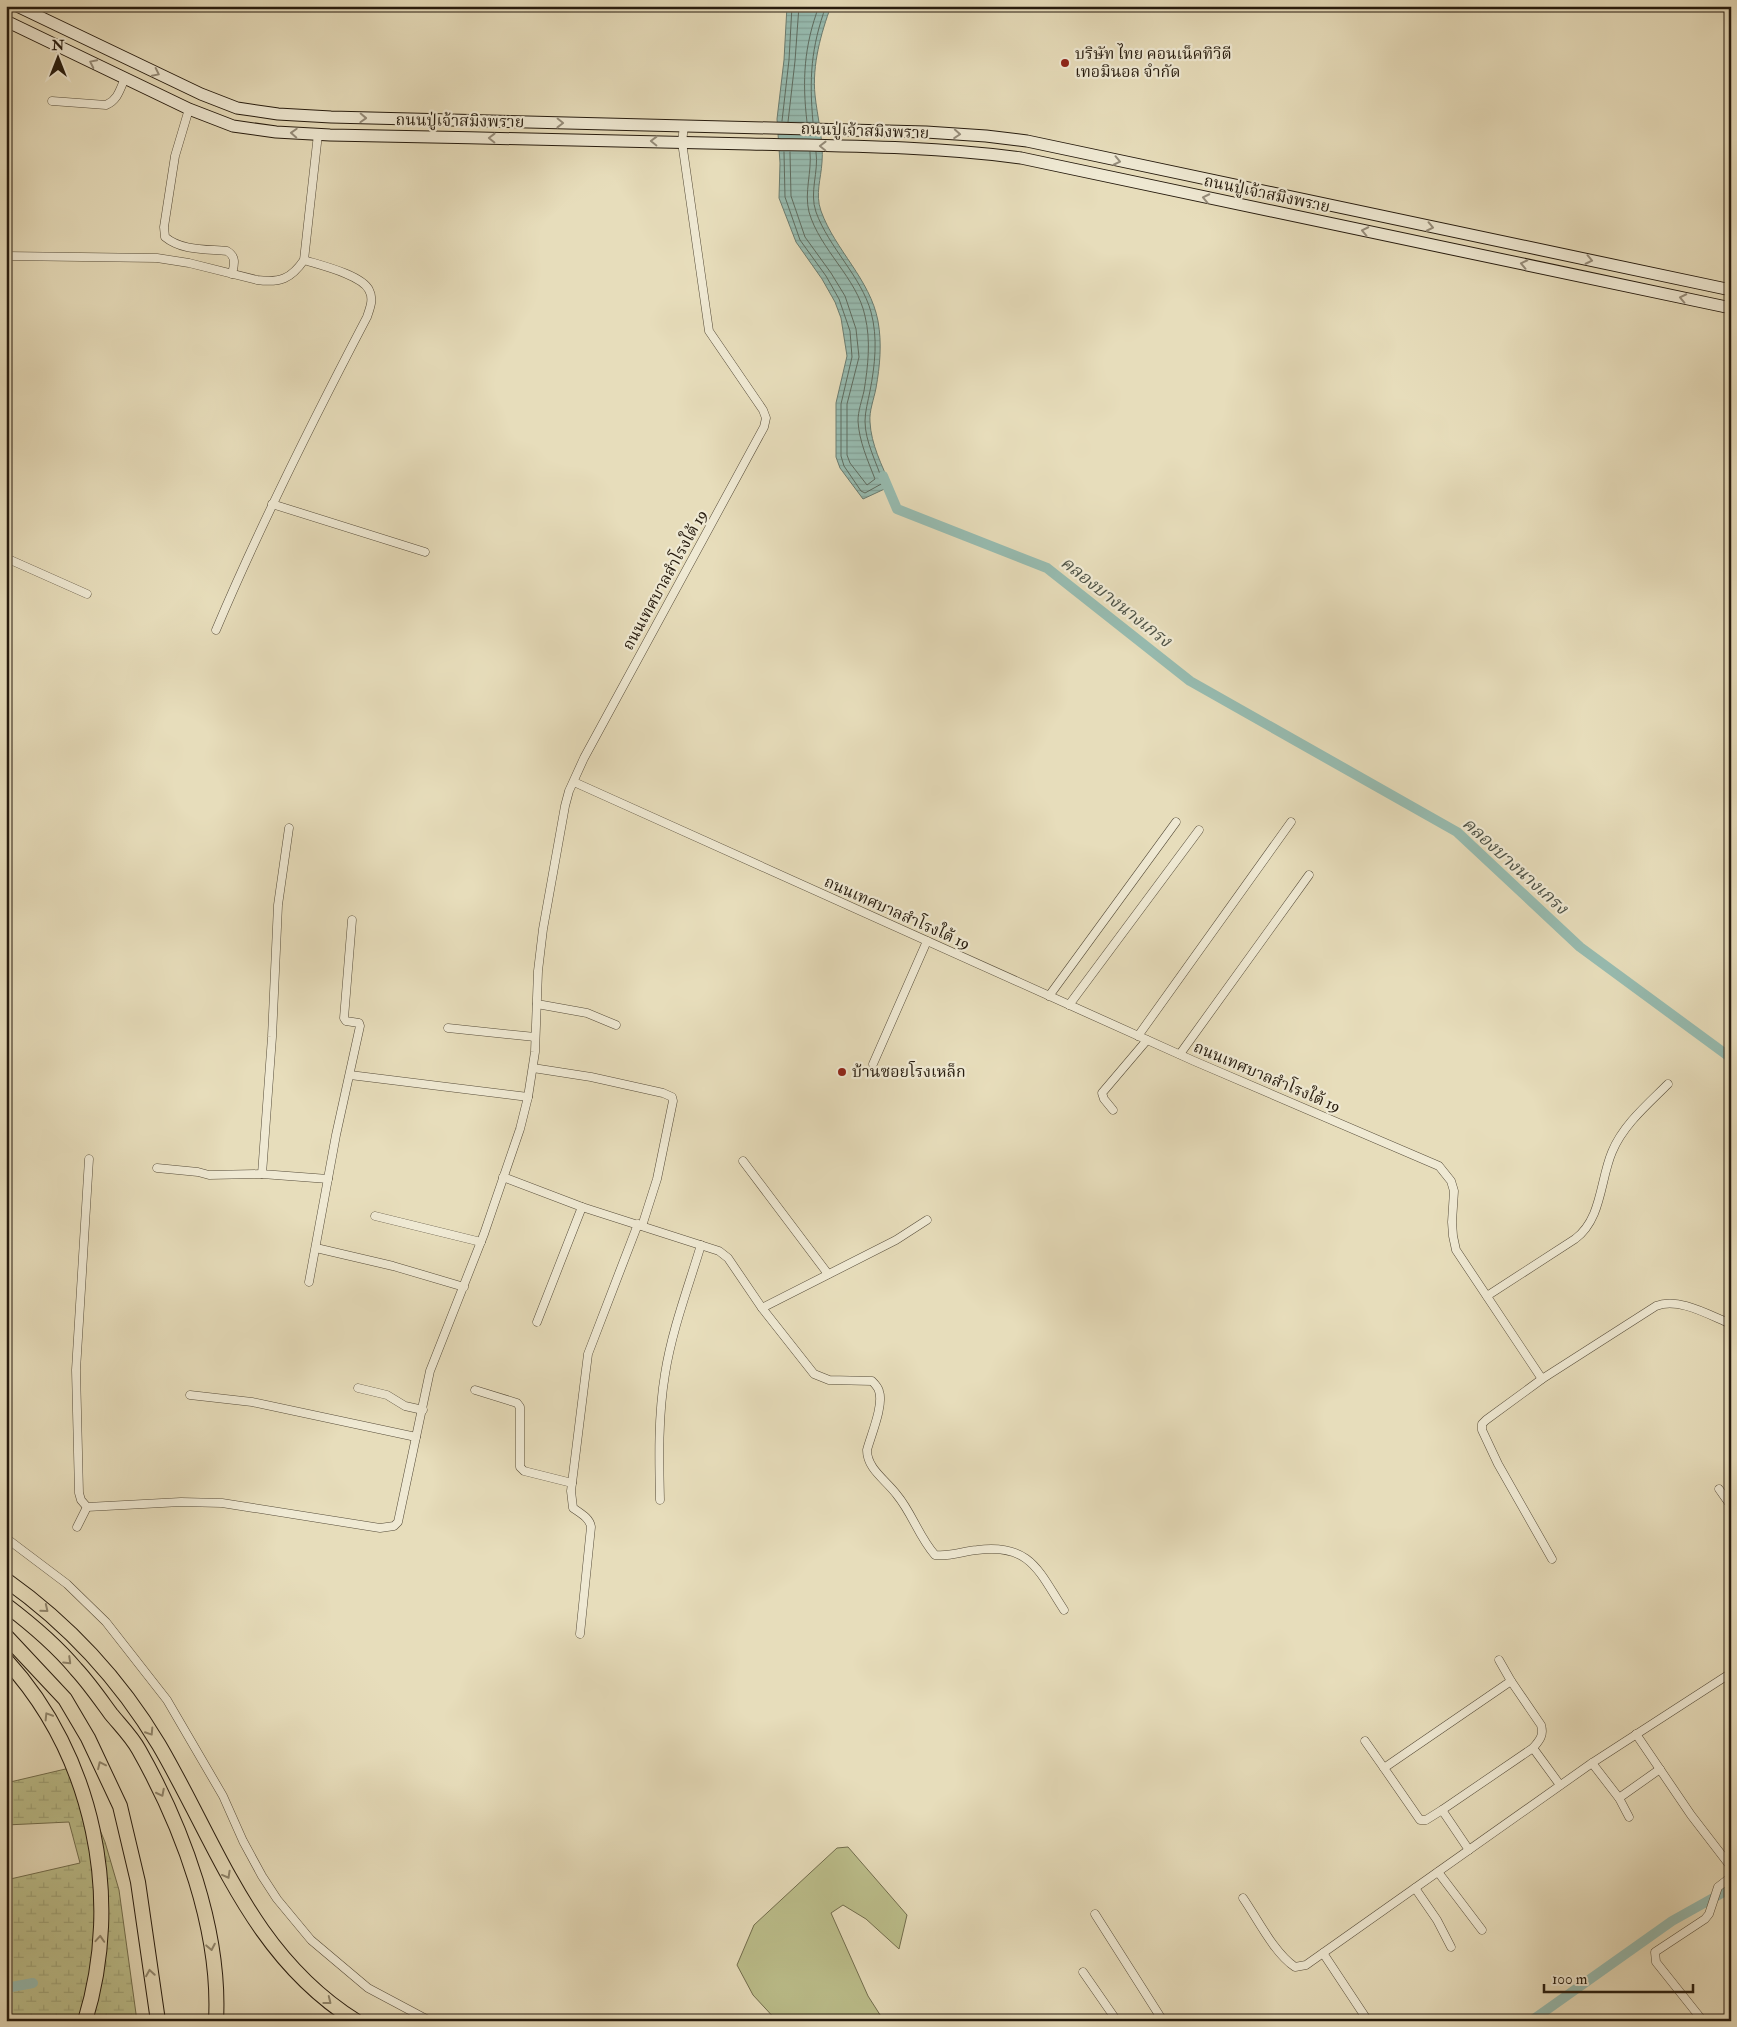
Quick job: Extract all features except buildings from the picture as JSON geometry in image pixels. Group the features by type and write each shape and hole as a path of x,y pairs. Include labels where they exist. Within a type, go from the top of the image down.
{"highway":[{"path":"6,1580 53,1616 84,1646 112,1678 158,1744 226,1875 262,1931 305,1982 356,2021"},
{"path":"6,1605 26,1620 81,1675 138,1748 171,1812 194,1875 205,1916 213,1958 216,2021"},
{"path":"6,1636 65,1699 88,1738 120,1806 138,1882 158,2021"},
{"path":"6,1660 40,1704 65,1747 87,1806 95,1840 100,1890 100,1937 96,1975 85,2021"}],"main road":[{"name":"ถนนปู่เจ้าสมิงพราย","path":"17,6 201,94 238,108 278,114 331,117 873,130 957,134 1027,141 1731,290"},
{"name":"ถนนปู่เจ้าสมิงพราย","path":"6,21 190,109 233,126 276,132 318,134 872,147 969,152 1021,158 1731,308"}],"street":[{"path":"52,101 106,105 112,102 118,95 125,78"},
{"path":"190,109 175,156 164,227 165,237 172,243 187,248 232,254 235,260 232,274"},
{"path":"682,142 684,126"},
{"path":"6,256 157,258 268,282 282,279 296,272 304,260 318,134"},
{"name":"ถนนเทศบาลสำโรงใต้ 19","path":"682,142 709,331 763,410 766,418 764,427 584,758 574,782 1147,1040 1439,1166 1451,1181 1454,1191 1452,1222 1456,1250 1542,1379"},
{"path":"216,630 272,504 308,429 367,317 371,305 369,288 363,283 346,274 304,260"},
{"path":"272,504 425,552"},
{"path":"6,558 87,594"},
{"path":"89,1159 76,1370 79,1493 81,1500 87,1506 181,1502 222,1503 380,1528 394,1526 398,1522 430,1371 481,1242 528,1097 536,1037 538,971 542,929 566,802 574,782"},
{"path":"1049,996 1176,822"},
{"path":"1138,1036 1291,822"},
{"path":"262,1174 272,1037 278,905 289,828"},
{"path":"1069,1005 1199,830"},
{"path":"1180,1054 1309,875"},
{"path":"309,1282 360,1026 357,1022 346,1021 344,1014 352,920"},
{"path":"873,1064 927,941"},
{"path":"537,1004 587,1013 616,1025"},
{"path":"448,1028 536,1037"},
{"path":"1113,1110 1102,1093 1147,1040"},
{"path":"532,1068 591,1077 663,1093 672,1097 673,1101 657,1179 588,1354 571,1504 573,1508 591,1522 580,1634"},
{"path":"350,1075 528,1097"},
{"path":"1487,1296 1575,1239 1586,1228 1597,1202 1612,1152 1623,1130 1668,1084"},
{"path":"743,1161 828,1274"},
{"path":"157,1168 209,1174 262,1174 328,1179"},
{"path":"503,1177 582,1207 724,1254 762,1308 814,1374 829,1380 872,1381 877,1387 880,1392 880,1405 867,1450 867,1457 878,1475 897,1494 935,1555 979,1549 1016,1552 1029,1560 1064,1610"},
{"path":"537,1322 582,1207"},
{"path":"375,1216 481,1242"},
{"path":"762,1308 896,1240 927,1220"},
{"path":"660,1500 659,1450 664,1375 701,1245"},
{"path":"316,1248 392,1266 464,1287"},
{"path":"1552,1559 1498,1464 1482,1430 1482,1424 1542,1379 1656,1306 1672,1303 1689,1307 1731,1324"},
{"path":"358,1388 387,1394 405,1406 423,1410"},
{"path":"474,1390 517,1403 520,1407 520,1467 524,1471 572,1483"},
{"path":"190,1394 252,1402 416,1437"},
{"path":"1719,1489 1731,1506"},
{"path":"78,1528 87,1506"},
{"path":"6,1538 68,1584 106,1622 166,1700 223,1796 262,1876 277,1899 311,1940 368,1988 430,2021"},
{"path":"1365,1741 1420,1820 1426,1820 1533,1748 1541,1739 1543,1731 1541,1725 1499,1660"},
{"path":"1243,1898 1280,1953 1289,1963 1294,1966 1306,1965 1592,1763 1731,1673"},
{"path":"1384,1768 1511,1681"},
{"path":"1636,1734 1691,1815 1731,1867"},
{"path":"1533,1748 1560,1785"},
{"path":"1592,1763 1619,1798 1629,1817"},
{"path":"1619,1798 1660,1769"},
{"path":"1442,1810 1469,1850"},
{"path":"1438,1872 1482,1930"},
{"path":"1703,2021 1656,1962 1655,1952 1705,1919 1709,1914 1718,1887 1731,1877"},
{"path":"1415,1888 1437,1920 1451,1947"},
{"path":"1094,1914 1163,2021"},
{"path":"1323,1953 1368,2021"},
{"path":"1083,1972 1117,2021"}],"green space":[{"path":"74,1767 105,1842 119,1890 137,2021 6,2021 6,1880 80,1863 69,1822 6,1825 6,1783"},
{"path":"848,1847 907,1915 899,1949 866,1919 843,1905 831,1913 868,1996 884,2021 777,2021 753,1995 737,1965 754,1925 837,1848"}],"water":[{"path":"787,6 831,6 821,38 814,84 822,154 818,199 827,225 868,292 878,321 880,338 879,363 870,422 875,447 891,486 863,499 840,468 836,457 836,403 847,356 841,318 835,302 822,279 796,242 779,198 780,163 777,119 784,60"}],"waterway":[{"name":"คลองบางนางเกรง","path":"883,476 897,509 1047,568 1190,681 1457,832 1580,947 1731,1058"},
{"path":"1531,2021 1672,1921 1731,1888"},
{"path":"6,1988 33,1983"}],"place":[{"name":"บริษัท ไทย คอนเน็คทิวิตี เทอมินอล จำกัด","path":"1065,63"},
{"name":"บ้านซอยโรงเหล็ก","path":"842,1072"}]}
